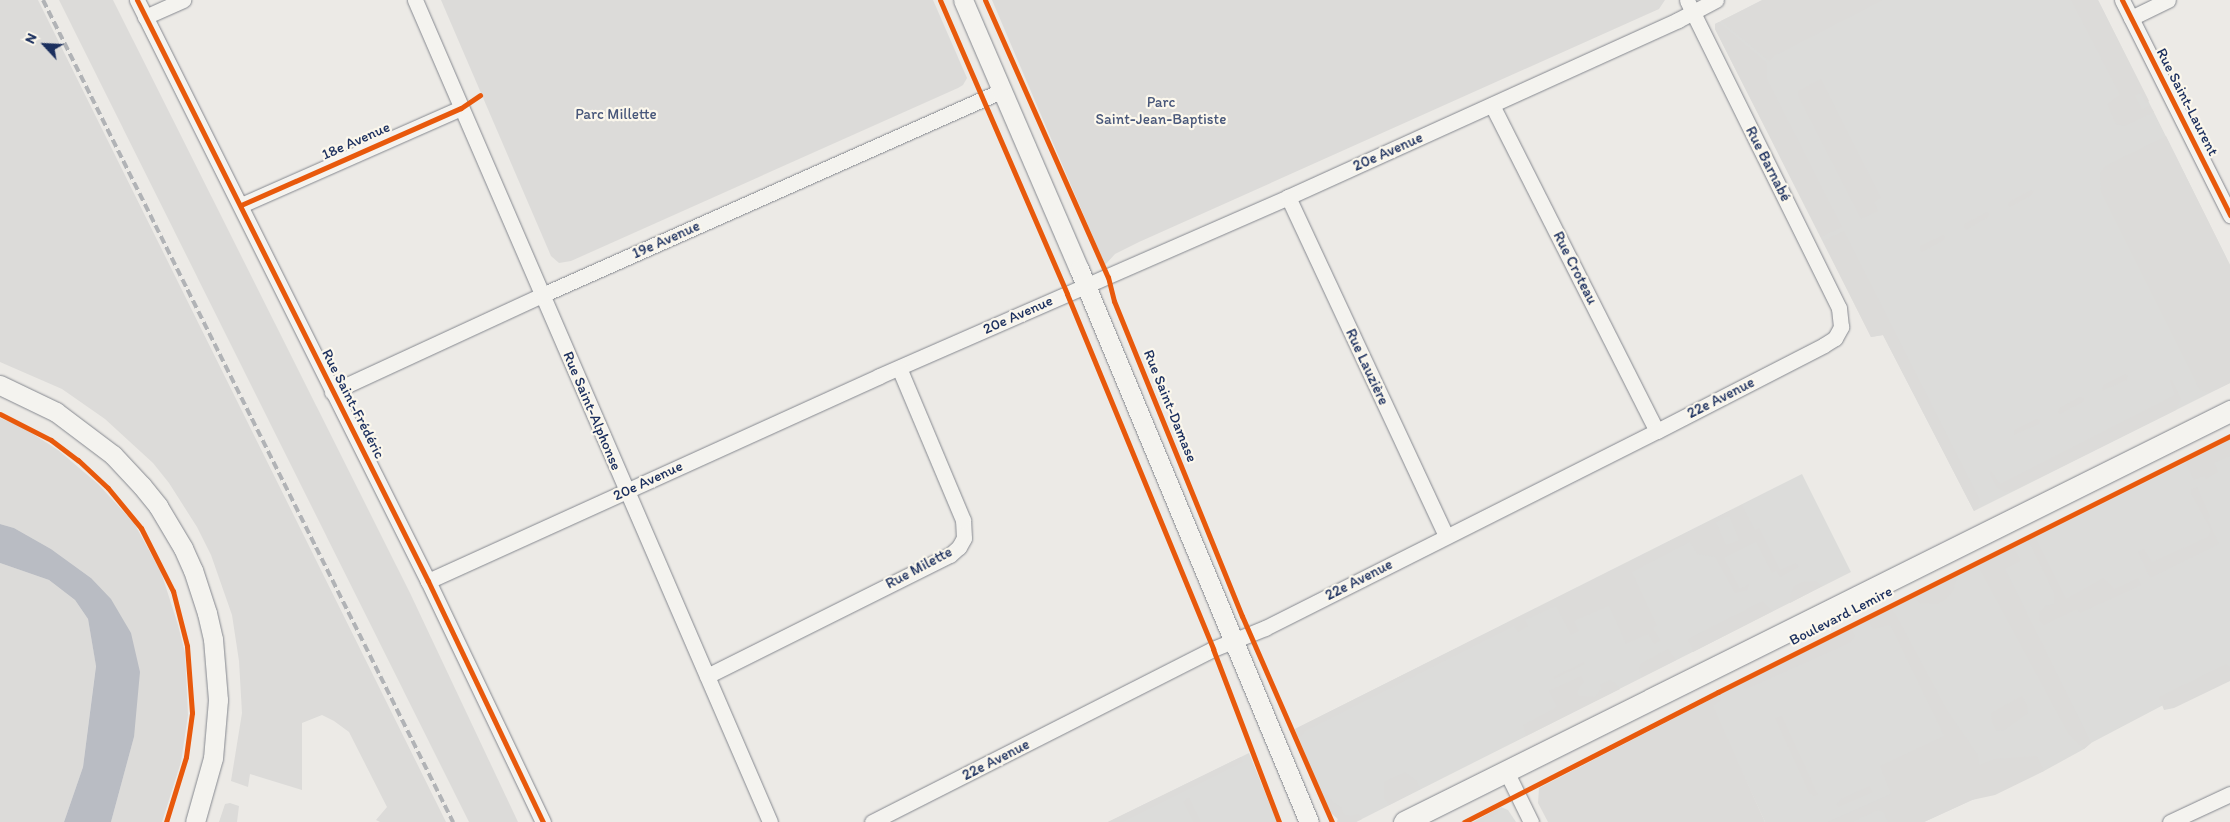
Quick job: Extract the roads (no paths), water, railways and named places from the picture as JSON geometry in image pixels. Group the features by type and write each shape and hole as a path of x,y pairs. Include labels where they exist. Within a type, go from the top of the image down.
{"main road":[{"name":"Boulevard Lemire","path":"1404,822 2230,411"}],"street":[{"name":"Rue Saint-Frédéric","path":"137,0 428,581 543,822"},
{"path":"145,17 183,0"},
{"name":"Rue Saint-Alphonse","path":"415,0 770,822"},
{"path":"963,0 1309,822"},
{"name":"20e Avenue","path":"428,581 899,368 1492,105 1690,6 1716,0"},
{"name":"Rue Saint-Laurent","path":"2122,0 2228,208"},
{"path":"2131,18 2168,0"},
{"name":"Rue Barnabé","path":"1690,6 1840,308 1842,318 1840,330"},
{"name":"19e Avenue","path":"332,392 1001,91"},
{"name":"Rue Croteau","path":"1492,105 1657,431"},
{"name":"18e Avenue","path":"240,205 461,108"},
{"name":"Rue Lauzière","path":"1288,197 1446,536"},
{"name":"22e Avenue","path":"872,822 1213,649 1233,642 1657,431 1824,345 1840,330"},
{"name":"Rue Milette","path":"707,676 950,554 959,547 964,538 963,520 899,368"},
{"path":"0,385 56,412 113,455 158,506 183,548 193,570 213,639 218,700 214,748 207,786 195,822"},
{"path":"1506,771 1531,822"},
{"path":"2170,822 2230,794"}],"railway":[{"path":"43,0 453,822"}],"park label":[{"name":"Parc Saint-Jean-Baptiste","path":"1161,110"},
{"name":"Parc Millette","path":"616,115"}]}
